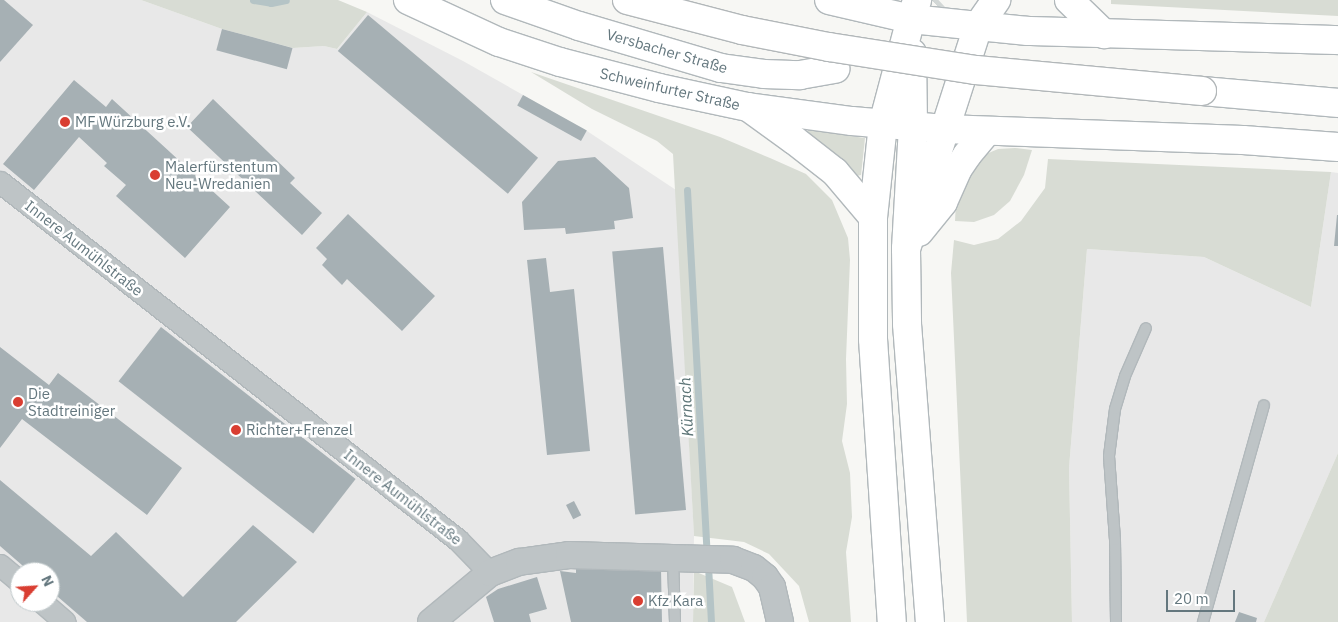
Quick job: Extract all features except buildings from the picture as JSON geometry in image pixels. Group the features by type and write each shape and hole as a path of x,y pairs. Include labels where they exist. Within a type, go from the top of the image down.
{"main road":[{"name":"Schweinfurter Straße","path":"408,0 499,42 560,62 659,88 748,107 913,127 1242,140 1338,147"},
{"name":"Versbacher Straße","path":"505,0 579,26 721,68 764,74 800,75 834,69"},
{"path":"627,0 742,30 829,48 976,70 1338,103"},
{"path":"830,0 914,9 978,26 1104,34 1250,36 1338,40"},
{"path":"906,249 978,26 996,0"},
{"path":"1069,0 1104,34"},
{"path":"892,621 874,339 873,217 883,124 914,9"},
{"path":"914,9 913,127 906,249 907,324 930,621"},
{"path":"748,107 835,172 873,217"},
{"path":"906,249 943,202 957,170 986,131"}],"street":[{"name":"Innere Aumühlstraße","path":"0,182 458,540 490,573"},
{"path":"432,622 490,573 519,562 569,555 733,560 754,568 765,577 772,587 780,622"},
{"path":"0,565 10,574"},
{"path":"54,612 65,622"}],"lane":[{"path":"1116,622 1115,540 1109,456 1115,409 1125,376 1146,328"},
{"path":"1203,622 1264,405"},
{"path":"675,622 676,557"}],"shaded area":[{"path":"0,0 141,0 222,29 293,48 324,46 337,49 367,12 463,61 587,131 676,190 694,536 693,622 0,622"},
{"path":"141,0 338,0 367,12 337,49 324,46 293,48 222,29"},
{"path":"1111,0 1338,0 1338,16 1111,4"},
{"path":"531,72 720,137 770,158 806,174 832,200 848,238 850,260 846,359 847,404 842,441 850,473 852,517 846,552 851,622 809,622 799,586 769,554 744,542 694,536 673,154 657,141 592,109"},
{"path":"808,130 865,138 861,175 857,176 839,156 807,133"},
{"path":"998,149 1032,150 1024,175 1010,201 994,215 974,222 955,221 956,202 967,172 984,155"},
{"path":"1048,159 1331,172 1311,307 1204,257 1087,249 1069,468 1072,622 967,622 951,273 954,240 974,245 998,239 1021,221 1045,188"},
{"path":"1331,172 1338,173 1338,453 1264,622 1072,622 1069,468 1087,249 1204,257 1311,307"},
{"path":"1338,453 1338,622 1264,622"},
{"path":"694,571 732,587 745,622 693,622"}],"waterway":[{"path":"253,0 271,3 286,0"},
{"name":"Kürnach","path":"687,190 707,554"},
{"name":"Kürnach","path":"708,565 711,622"}],"tunnel":[{"path":"904,32 938,0"}],"place":[{"name":"MF Würzburg e.V.","path":"65,122"},
{"name":"Malerfürstentum Neu-Wredanien","path":"155,175"},
{"name":"Die Stadtreiniger","path":"18,402"},
{"name":"Richter+Frenzel","path":"236,430"},
{"name":"Kfz Kara","path":"638,601"}]}
